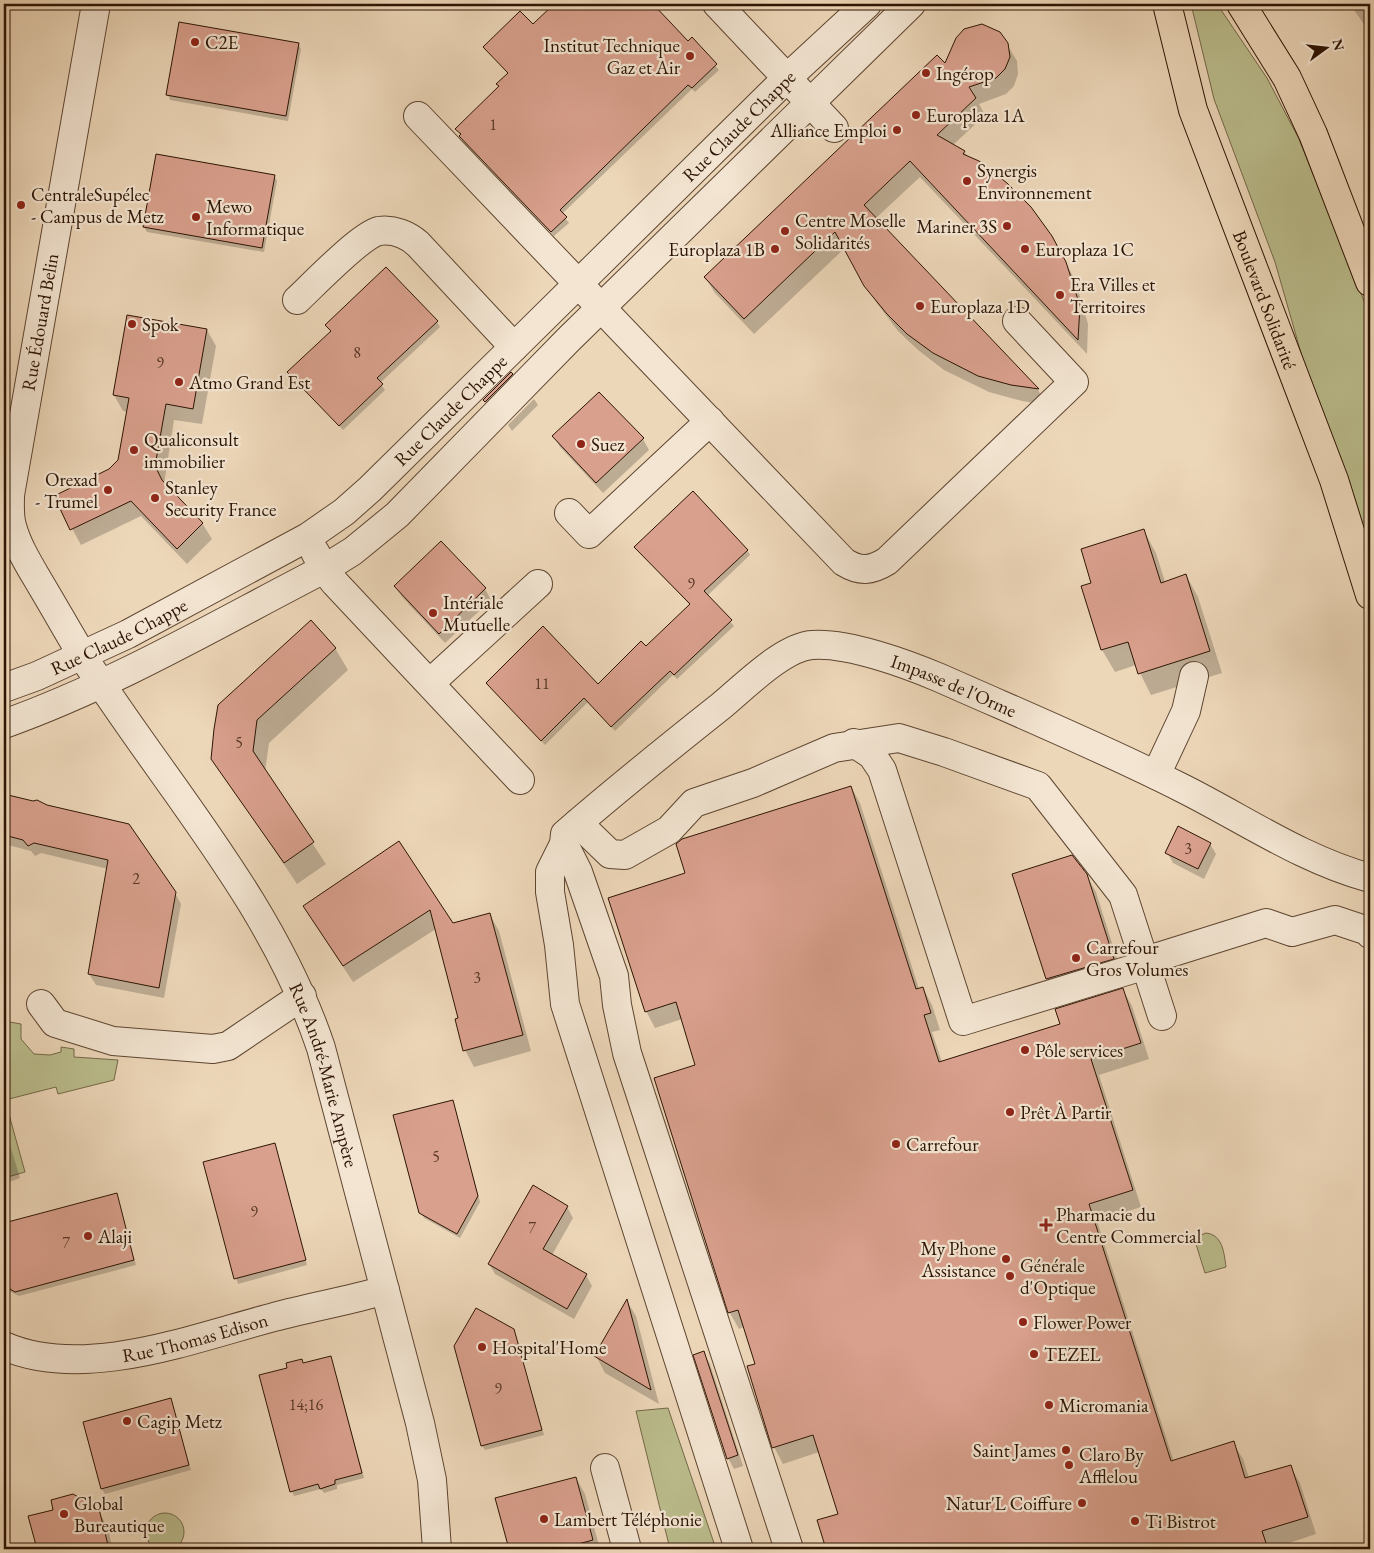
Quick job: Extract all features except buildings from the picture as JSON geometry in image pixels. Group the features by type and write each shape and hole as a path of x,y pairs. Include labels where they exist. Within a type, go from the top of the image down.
{"main road":[{"name":"Boulevard Solidarité","path":"1167,4 1193,110 1334,480 1370,595"},
{"path":"1241,4 1291,86 1313,134 1370,282"}],"street":[{"name":"Rue Édouard Belin","path":"82,655 22,551 11,524 10,495 96,4"},
{"path":"717,4 834,128"},
{"name":"Rue Claude Chappe","path":"830,36 857,4"},
{"name":"Rue Claude Chappe","path":"4,688 128,634 308,537 370,489 830,36 867,4"},
{"path":"4,724 49,708 101,684 324,569 353,551 397,514 911,4"},
{"path":"418,116 844,562 855,569 868,570 887,561 1074,382 1017,321"},
{"path":"297,300 363,239 378,232 394,232 408,236 418,244 514,347"},
{"path":"569,513 589,534 706,416"},
{"path":"308,537 324,569 520,780"},
{"path":"430,682 538,584"},
{"name":"Impasse de l'Orme","path":"569,834 614,791 775,662 810,645 836,648 902,662 1156,775 1342,871 1370,878"},
{"name":"Rue André-Marie Ampère","path":"82,655 244,890 276,942 302,996 321,1048 426,1450 434,1497 437,1549"},
{"path":"1156,775 1186,711 1194,676"},
{"path":"569,834 610,854 625,855 668,830 694,803 754,783 834,748 854,743 899,738 1038,786 1123,895 1162,1016"},
{"path":"854,743 872,755 882,770 963,1021 1266,923 1292,932 1334,920 1368,931 1370,934"},
{"path":"569,834 550,872 550,892 559,945 565,1004 739,1549"},
{"path":"569,834 578,872 614,976 617,1005 627,1053 788,1549"},
{"path":"41,1004 55,1023 113,1041 213,1049 228,1046 302,996"},
{"name":"Rue Thomas Edison","path":"4,1346 41,1358 75,1360 116,1356 385,1290"},
{"path":"605,1468 627,1549"}],"green space":[{"path":"1191,4 1217,4 1267,78 1299,139 1370,316 1370,559 1307,374 1275,262 1214,99"},
{"path":"4,1021 21,1024 21,1039 34,1054 50,1055 61,1052 61,1047 74,1049 74,1057 118,1060 114,1080 58,1094 56,1087 5,1100 25,1172 4,1178 4,1154 9,1152 4,1134"},
{"path":"1206,1233 1216,1237 1222,1246 1226,1267 1205,1273 1195,1241"},
{"path":"668,1408 716,1549 670,1549 636,1411"},
{"path":"165,1513 178,1519 184,1532 178,1545 165,1551 152,1545 146,1532 152,1519"}],"place":[{"name":"C2E","path":"195,42"},
{"name":"Institut Technique Gaz et Air","path":"690,56"},
{"name":"Ingérop","path":"926,73"},
{"name":"Europlaza 1A","path":"916,115"},
{"name":"Alliance Emploi","path":"897,130"},
{"name":"Synergis Environnement","path":"967,181"},
{"name":"CentraleSupélec - Campus de Metz","path":"21,205"},
{"name":"Mewo Informatique","path":"196,217"},
{"name":"Mariner 3S","path":"1007,226"},
{"name":"Centre Moselle Solidarités","path":"785,231"},
{"name":"Europlaza 1B","path":"775,249"},
{"name":"Europlaza 1C","path":"1025,249"},
{"name":"Era Villes et Territoires","path":"1060,295"},
{"name":"Europlaza 1D","path":"920,306"},
{"name":"Spok","path":"132,324"},
{"name":"Atmo Grand Est","path":"179,382"},
{"name":"Suez","path":"581,444"},
{"name":"Qualiconsult immobilier","path":"134,450"},
{"name":"Orexad - Trumel","path":"108,490"},
{"name":"Stanley Security France","path":"155,498"},
{"name":"Intériale Mutuelle","path":"433,613"},
{"name":"Carrefour Gros Volumes","path":"1076,958"},
{"name":"Pôle services","path":"1025,1050"},
{"name":"Prêt À Partir","path":"1010,1112"},
{"name":"Carrefour","path":"896,1144"},
{"name":"Pharmacie du Centre Commercial","path":"1046,1225"},
{"name":"Alaji","path":"88,1236"},
{"name":"My Phone Assistance","path":"1006,1259"},
{"name":"Générale d'Optique","path":"1010,1276"},
{"name":"Flower Power","path":"1023,1322"},
{"name":"Hospital'Home","path":"482,1347"},
{"name":"TEZEL","path":"1034,1354"},
{"name":"Micromania","path":"1049,1405"},
{"name":"Cagip Metz","path":"127,1421"},
{"name":"Saint James","path":"1066,1450"},
{"name":"Claro By Afflelou","path":"1069,1465"},
{"name":"Natur'L Coiffure","path":"1082,1503"},
{"name":"Global Bureautique","path":"64,1514"},
{"name":"Lambert Téléphonie","path":"544,1519"},
{"name":"Ti Bistrot","path":"1135,1521"}]}
